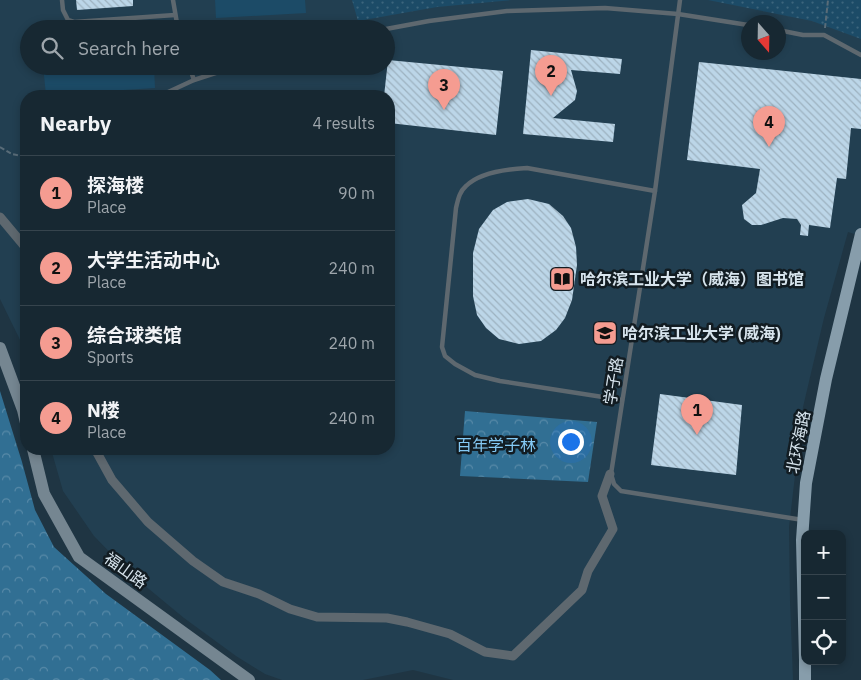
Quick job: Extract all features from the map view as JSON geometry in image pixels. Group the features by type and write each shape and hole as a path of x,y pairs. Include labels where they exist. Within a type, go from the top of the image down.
{"main road":[{"name":"北环海路","path":"804,620 802,540 806,483 826,379 861,234"},
{"path":"0,348 20,402"},
{"name":"福山路","path":"34,455 44,494 79,557 249,680"},
{"name":"北环海路","path":"804,680 805,665"}],"street":[{"path":"0,218 20,241"},
{"path":"97,455 112,480 148,522 193,561 223,582 259,594 290,609 317,617 388,618 450,634 485,652 514,656 582,590 588,572 613,529 602,496 610,474"}],"lane":[{"path":"62,0 63,10 68,20"},
{"path":"173,0 176,20"},
{"name":"学子路","path":"680,0 655,191 611,474 614,484 622,491 804,520"},
{"path":"395,28 507,11 605,8 678,14 741,24"},
{"path":"99,20 175,14"},
{"path":"786,32 804,35 824,35 861,55"},
{"path":"192,75 194,80"},
{"path":"172,90 209,75"},
{"path":"622,400 475,375 445,356 442,347 456,208 460,194 466,186 478,178 510,169 527,168 655,191"}],"path":[{"path":"824,35 828,0"},
{"path":"0,147 12,154 20,156"}],"shaded area":[{"name":"哈尔滨工业大学 (威海)","path":"0,0 861,0 861,236 848,232 824,318 803,407 789,527 793,680 453,680 413,670 363,680 282,680 265,674 236,656 184,618 132,575 94,536 63,491 53,455 395,455 395,90 20,90 20,340 0,299"},
{"path":"215,0 305,0 306,13 216,18"},
{"path":"352,0 512,0 437,7 358,20"},
{"path":"708,0 861,0 861,39 812,21"},
{"path":"44,75 154,75 155,88 45,90"}],"green space":[{"path":"0,391 35,510 54,547 106,594 221,680 0,680"},
{"name":"百年学子林","path":"465,411 597,422 588,482 460,476"}],"building":[{"path":"76,0 133,0 133,6 77,10"},
{"path":"531,50 622,59 620,74 571,70 577,91 575,100 553,118 615,124 613,142 523,134"},
{"path":"395,61 503,71 496,135 395,124 395,90 385,90 386,75 395,75"},
{"path":"699,62 861,79 861,129 851,128 846,179 837,178 830,228 809,225 808,236 800,235 801,225 797,219 783,218 761,225 752,225 744,219 742,205 756,193 760,169 687,160"},
{"path":"528,199 549,204 563,216 571,228 576,247 577,265 572,300 565,318 556,330 541,341 519,344 499,339 486,328 477,315 473,296 473,253 479,229 493,210 507,202"},
{"path":"660,394 742,405 736,475 651,465"}],"place":[{"name":"大学生活动中心","path":"551,96"},
{"name":"综合球类馆","path":"444,110"},
{"name":"N楼","path":"769,147"},
{"name":"哈尔滨工业大学（威海）图书馆","path":"562,279"},
{"name":"哈尔滨工业大学 (威海)","path":"605,333"},
{"name":"探海楼","path":"697,435"}]}
